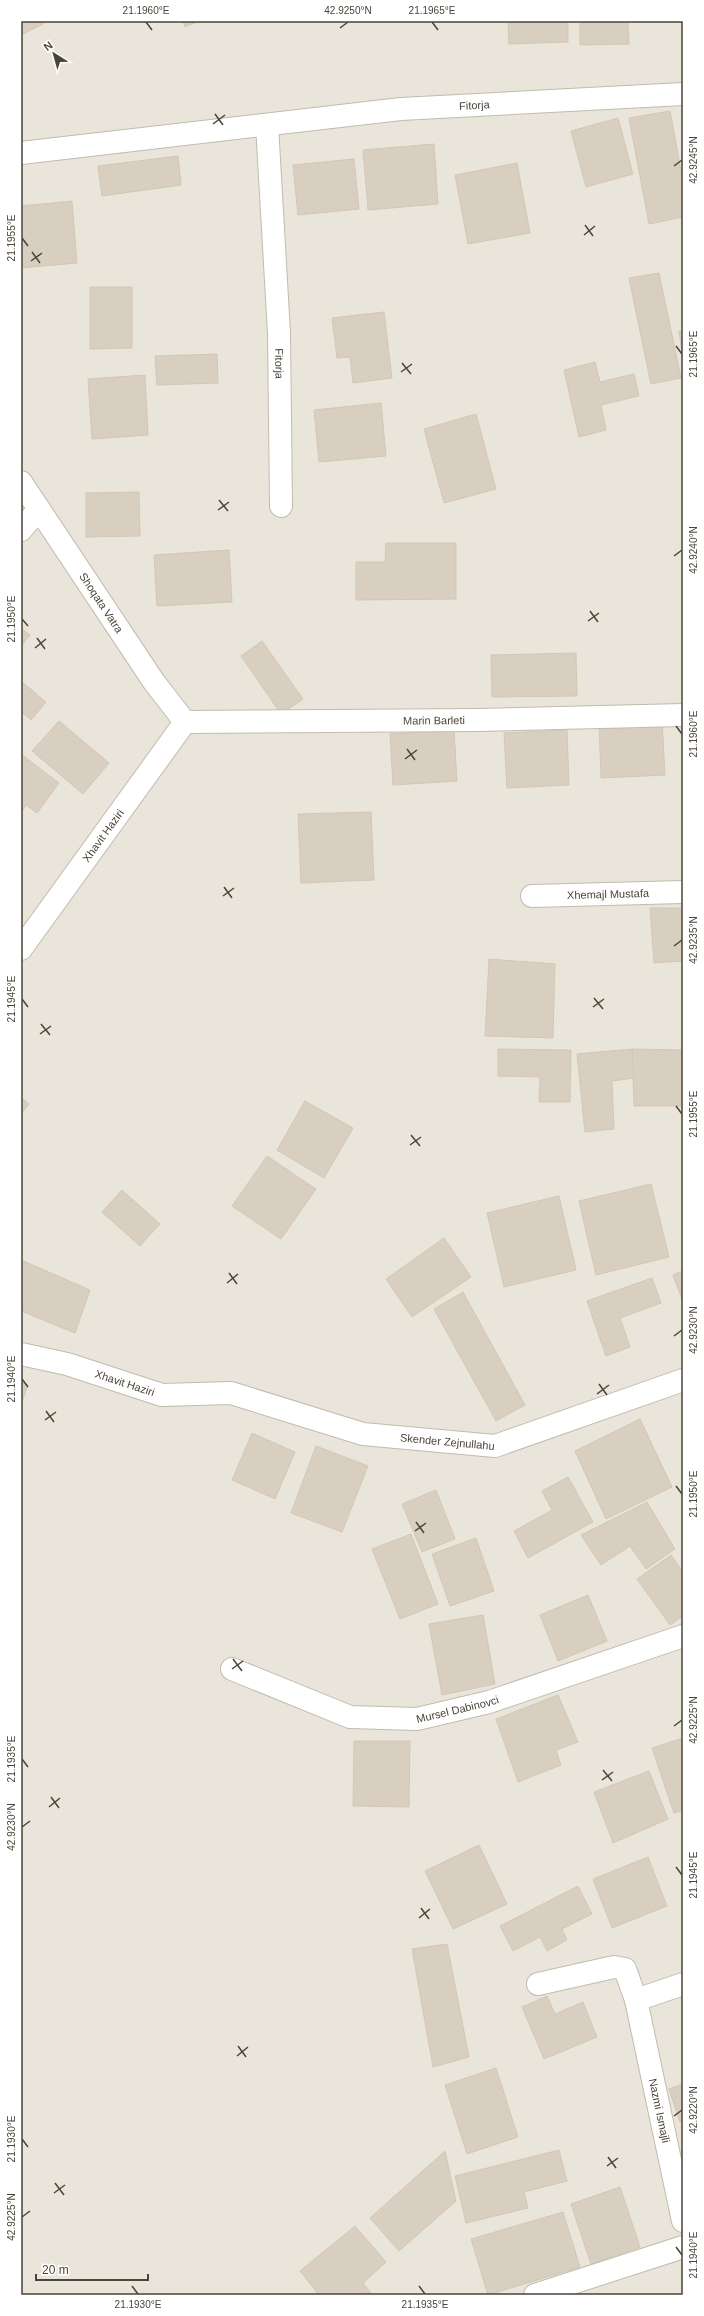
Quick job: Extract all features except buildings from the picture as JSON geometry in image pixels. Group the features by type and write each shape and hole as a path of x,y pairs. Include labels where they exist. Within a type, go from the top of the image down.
{"street":[{"name":"Fitorja","path":"23,149 267,125 401,109 683,94"},
{"name":"Fitorja","path":"267,125 279,332 281,506"},
{"name":"Shoqata Vatra","path":"21,482 150,676 184,722"},
{"path":"21,530 39,509"},
{"name":"Marin Barleti","path":"184,722 486,720 683,715"},
{"name":"Xhavit Haziri","path":"21,949 184,722"},
{"name":"Xhemajl Mustafa","path":"532,896 683,892"},
{"name":"Xhavit Haziri","path":"21,1354 67,1364 162,1395 231,1393"},
{"name":"Skender Zejnullahu","path":"231,1393 363,1434 495,1446 683,1380"},
{"name":"Mursel Dabinovci","path":"232,1669 350,1718 417,1719 490,1702 683,1636"},
{"name":"Nazmi Ismajli","path":"538,1984 614,1967 625,1969 636,2000 683,2221"},
{"path":"636,2000 683,1984"},
{"path":"535,2295 683,2246"}],"shaded area":[{"path":"21,21 683,21 683,2295 21,2295"}]}
